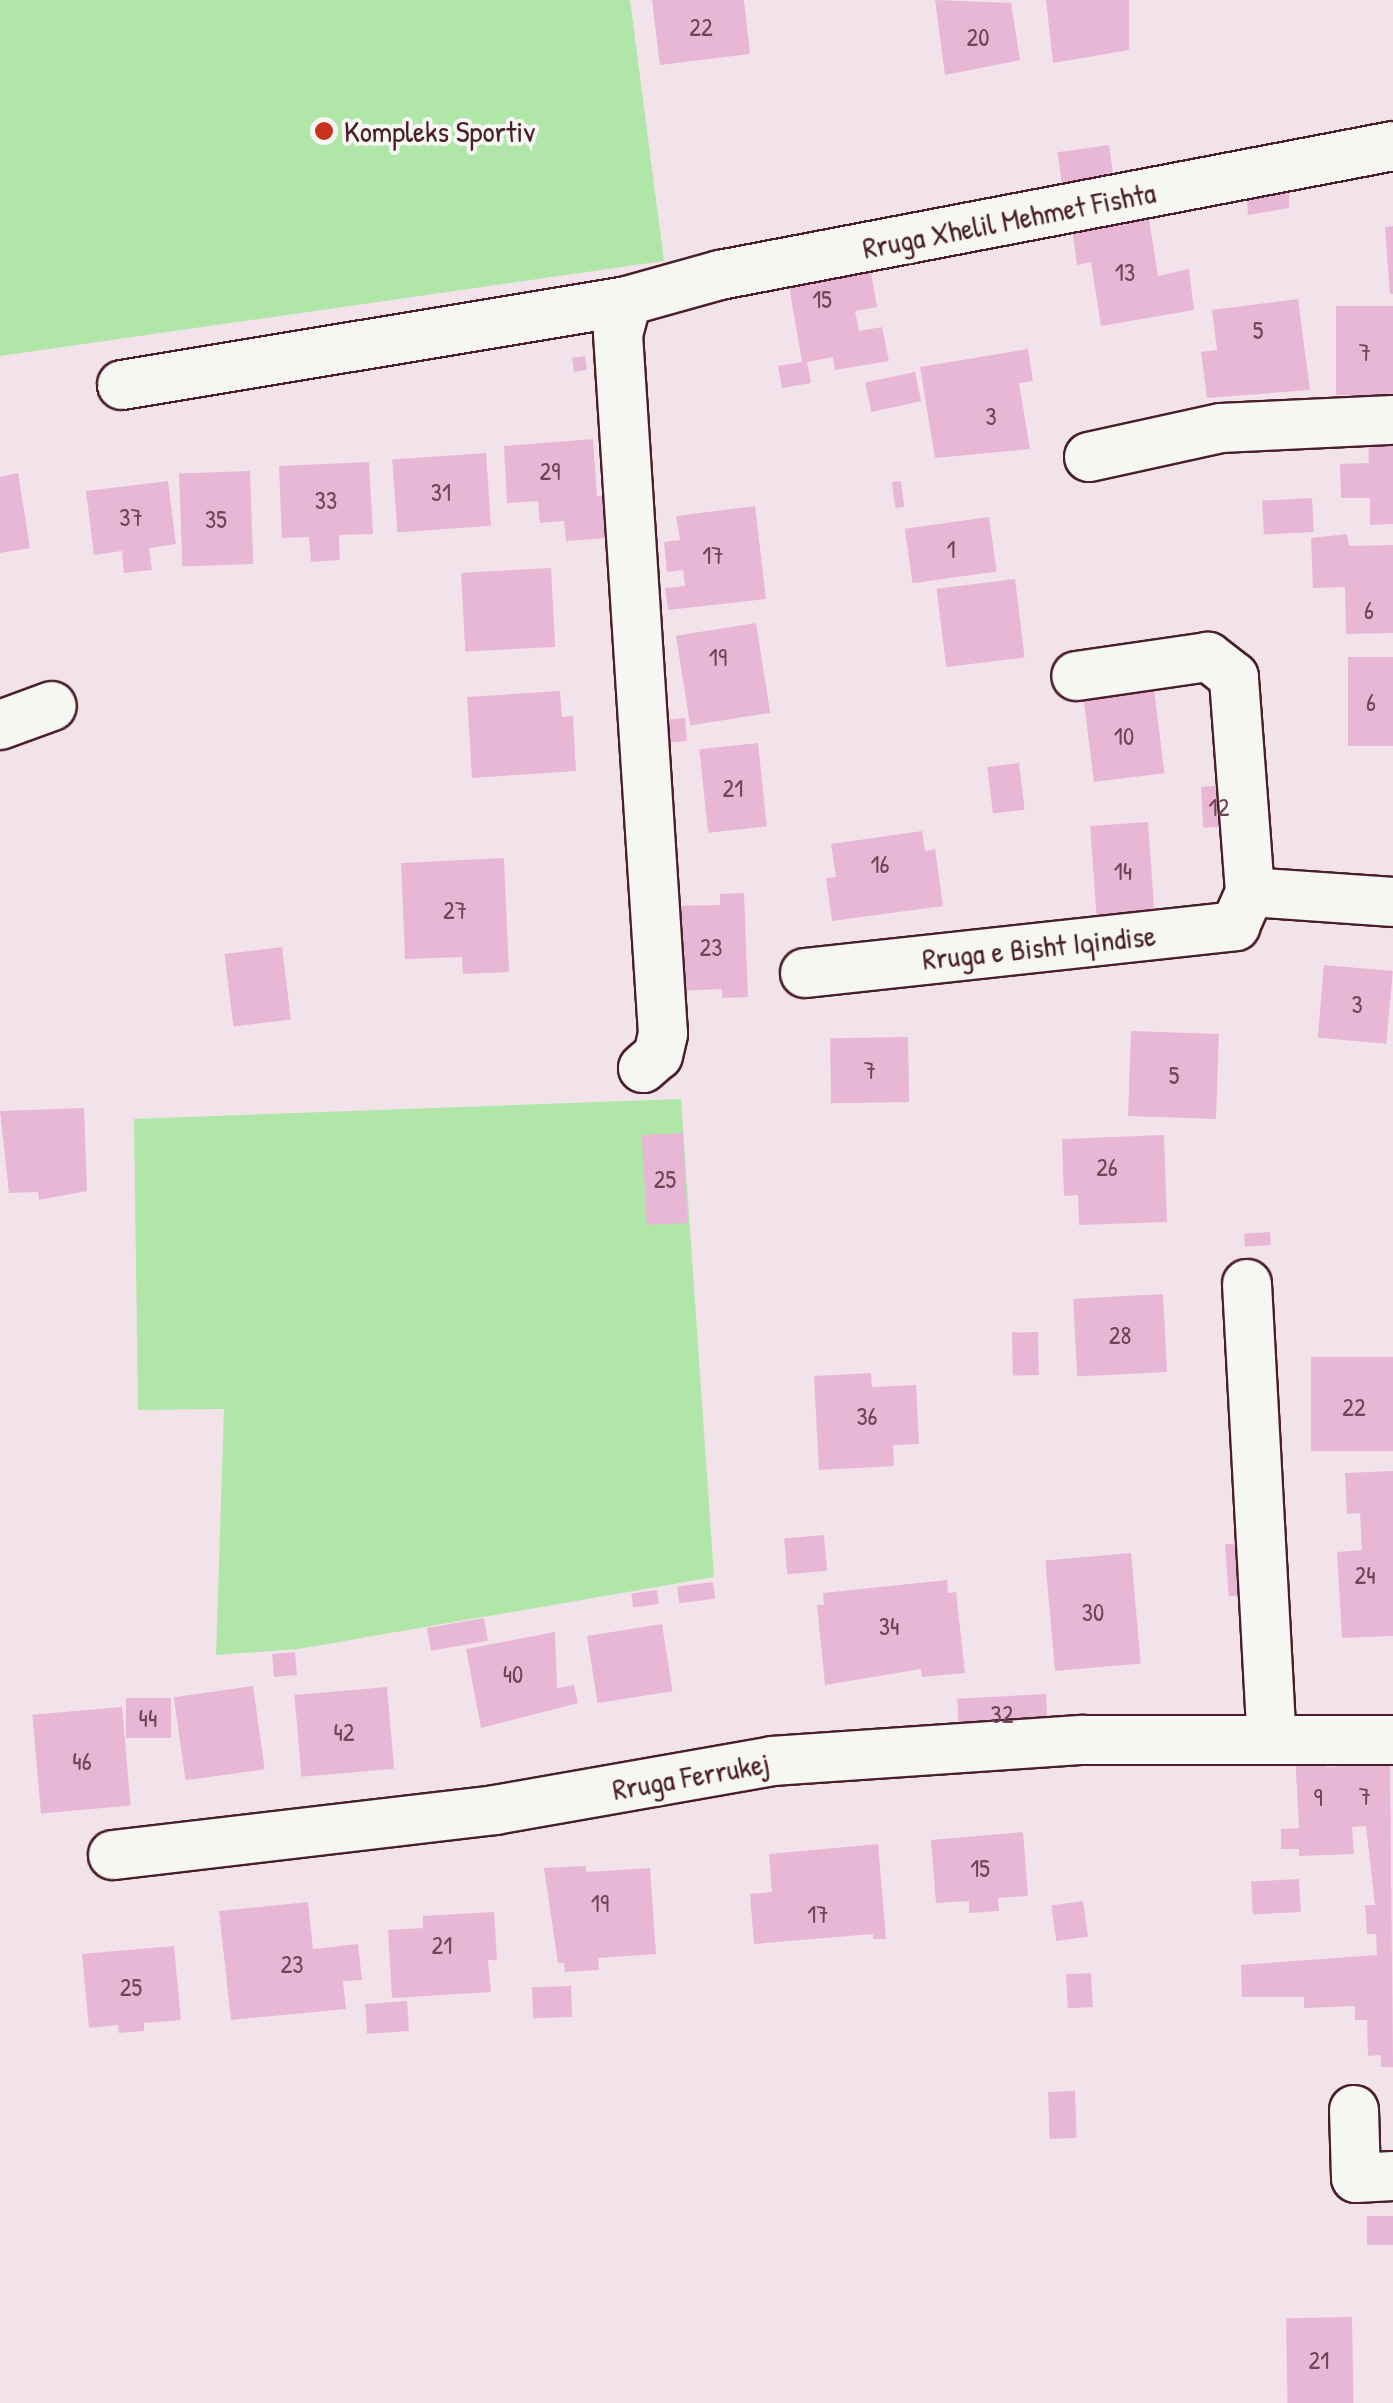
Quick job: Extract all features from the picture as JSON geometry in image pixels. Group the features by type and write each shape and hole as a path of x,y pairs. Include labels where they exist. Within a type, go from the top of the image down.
{"street":[{"name":"Rruga Xhelil Mehmet Fishta","path":"122,385 627,301 704,278 1393,146"},
{"path":"627,301 618,334 663,1034 658,1055 643,1068"},
{"path":"1089,457 1222,428 1393,420"},
{"path":"1076,676 1208,658 1234,677 1250,892 1393,902"},
{"path":"0,725 52,706"},
{"name":"Rruga e Bisht Iqindise","path":"805,973 1235,926 1250,892"},
{"path":"1247,1284 1272,1739"},
{"name":"Rruga Ferrukej","path":"113,1855 495,1810 772,1761 1083,1740 1393,1740"},
{"path":"1354,2110 1356,2178 1393,2176"}],"green space":[{"name":"Kompleks Sportiv","path":"0,0 630,0 664,261 0,356"},
{"path":"681,1099 714,1577 298,1649 216,1655 224,1409 138,1410 134,1119"}],"building":[{"path":"652,0 744,0 750,54 660,65"},
{"path":"935,0 1011,3 1020,60 945,75"},
{"path":"1046,0 1129,0 1129,50 1053,63"},
{"path":"1109,145 1114,182 1063,189 1058,152"},
{"path":"1289,177 1289,208 1248,215 1247,198"},
{"path":"1148,213 1158,276 1189,269 1194,310 1101,326 1091,262 1077,265 1072,227"},
{"path":"1393,226 1393,294 1390,294 1385,227"},
{"path":"871,272 877,307 855,311 859,331 882,327 889,361 835,370 833,357 807,362 811,383 782,388 778,366 802,362 789,286"},
{"path":"1298,299 1310,390 1207,398 1201,352 1217,350 1212,310"},
{"path":"1336,306 1393,306 1393,395 1336,395"},
{"path":"1028,349 1033,381 1019,383 1030,449 935,458 920,367"},
{"path":"585,356 587,370 574,372 572,358"},
{"path":"915,372 921,401 871,412 865,383"},
{"path":"1368,437 1393,437 1393,524 1370,525 1370,498 1341,498 1340,464 1369,463"},
{"path":"593,439 597,496 619,495 621,537 566,541 564,521 540,523 538,501 507,503 504,446"},
{"path":"486,453 491,526 397,532 392,460"},
{"path":"369,462 373,534 339,535 340,560 311,562 309,537 282,538 279,466"},
{"path":"250,471 253,564 182,566 179,473"},
{"path":"18,473 30,548 0,553 0,477"},
{"path":"168,481 176,544 149,548 152,570 124,573 122,551 94,555 86,491"},
{"path":"901,481 904,507 895,508 892,482"},
{"path":"1312,498 1314,532 1264,535 1262,501"},
{"path":"755,506 766,599 668,610 665,588 685,586 683,570 667,572 664,542 680,540 676,516"},
{"path":"989,517 997,571 912,583 905,529"},
{"path":"1347,534 1349,546 1393,545 1393,633 1346,634 1345,587 1313,588 1311,538"},
{"path":"551,568 555,647 465,652 461,573"},
{"path":"1015,579 1025,657 946,667 937,589"},
{"path":"756,623 770,713 690,726 676,636"},
{"path":"1348,657 1393,657 1393,746 1348,746"},
{"path":"1154,689 1164,773 1094,782 1084,698"},
{"path":"560,691 562,717 573,716 576,771 472,778 467,697"},
{"path":"685,718 687,741 667,743 665,720"},
{"path":"758,743 767,827 708,833 699,749"},
{"path":"1019,763 1025,810 993,814 987,767"},
{"path":"1236,785 1238,826 1203,828 1201,787"},
{"path":"1148,822 1154,915 1097,919 1090,826"},
{"path":"922,831 925,851 935,849 943,906 832,921 826,878 836,877 831,844"},
{"path":"504,858 509,972 463,974 462,957 405,959 401,863"},
{"path":"744,893 748,997 722,998 722,989 677,991 674,906 720,905 720,894"},
{"path":"282,947 291,1019 233,1027 224,954"},
{"path":"1324,965 1393,971 1386,1044 1318,1038"},
{"path":"1131,1031 1219,1034 1216,1119 1128,1116"},
{"path":"908,1037 909,1102 831,1103 830,1038"},
{"path":"84,1108 87,1191 39,1200 38,1192 9,1193 0,1111"},
{"path":"683,1133 688,1223 647,1225 642,1135"},
{"path":"1164,1135 1167,1222 1079,1225 1078,1195 1064,1196 1062,1139"},
{"path":"1270,1232 1271,1245 1245,1247 1244,1234"},
{"path":"1163,1294 1167,1372 1077,1377 1073,1299"},
{"path":"1012,1332 1038,1332 1039,1375 1013,1375"},
{"path":"1311,1357 1393,1357 1393,1451 1311,1451"},
{"path":"871,1373 872,1387 916,1385 919,1444 893,1445 894,1466 819,1470 814,1376"},
{"path":"1393,1471 1393,1636 1342,1638 1337,1552 1362,1550 1360,1513 1347,1514 1345,1473"},
{"path":"824,1535 827,1571 787,1574 784,1538"},
{"path":"1258,1542 1262,1594 1229,1596 1225,1544"},
{"path":"1131,1553 1141,1664 1055,1671 1045,1560"},
{"path":"947,1580 948,1593 956,1592 965,1673 922,1677 921,1669 825,1685 817,1605 824,1605 823,1593"},
{"path":"713,1582 715,1599 679,1603 677,1586"},
{"path":"657,1590 659,1604 633,1607 631,1594"},
{"path":"484,1618 488,1641 431,1651 427,1628"},
{"path":"662,1624 673,1691 598,1703 587,1636"},
{"path":"555,1632 557,1688 574,1685 578,1703 481,1728 466,1649"},
{"path":"295,1652 297,1675 274,1677 272,1654"},
{"path":"253,1686 265,1769 185,1780 174,1697"},
{"path":"387,1687 394,1769 302,1777 294,1695"},
{"path":"1046,1694 1048,1730 959,1735 957,1699"},
{"path":"126,1698 171,1698 171,1738 126,1738"},
{"path":"122,1707 131,1806 41,1813 32,1715"},
{"path":"1325,1751 1326,1767 1390,1764 1393,2067 1381,2067 1381,2055 1368,2056 1367,2020 1355,2020 1355,2006 1304,2008 1304,1997 1242,1997 1241,1965 1377,1955 1376,1934 1367,1934 1365,1905 1375,1905 1366,1826 1352,1827 1354,1854 1299,1856 1299,1849 1281,1849 1281,1829 1299,1828 1295,1752"},
{"path":"1023,1832 1028,1896 998,1898 999,1911 969,1913 969,1901 936,1903 931,1840"},
{"path":"878,1844 886,1939 873,1939 873,1934 754,1944 750,1894 772,1892 769,1854"},
{"path":"586,1866 586,1872 650,1868 656,1954 598,1958 599,1970 565,1972 564,1963 558,1963 544,1868"},
{"path":"1299,1879 1301,1912 1253,1914 1251,1882"},
{"path":"1083,1901 1088,1937 1056,1941 1051,1905"},
{"path":"308,1902 313,1949 358,1944 362,1980 343,1981 346,2009 231,2020 219,1911"},
{"path":"494,1912 497,1960 488,1960 491,1992 392,1998 388,1930 423,1928 423,1916"},
{"path":"174,1946 181,2020 144,2023 144,2031 119,2033 118,2025 89,2028 82,1954"},
{"path":"1091,1973 1093,2007 1068,2008 1066,1974"},
{"path":"571,1986 572,2017 533,2018 532,1987"},
{"path":"407,2001 409,2031 367,2034 365,2004"},
{"path":"1075,2091 1077,2138 1050,2139 1048,2092"},
{"path":"1367,2216 1393,2216 1393,2245 1367,2245"},
{"path":"1352,2317 1354,2403 1287,2403 1286,2318"}],"place":[{"name":"Kompleks Sportiv","path":"324,131"}]}
